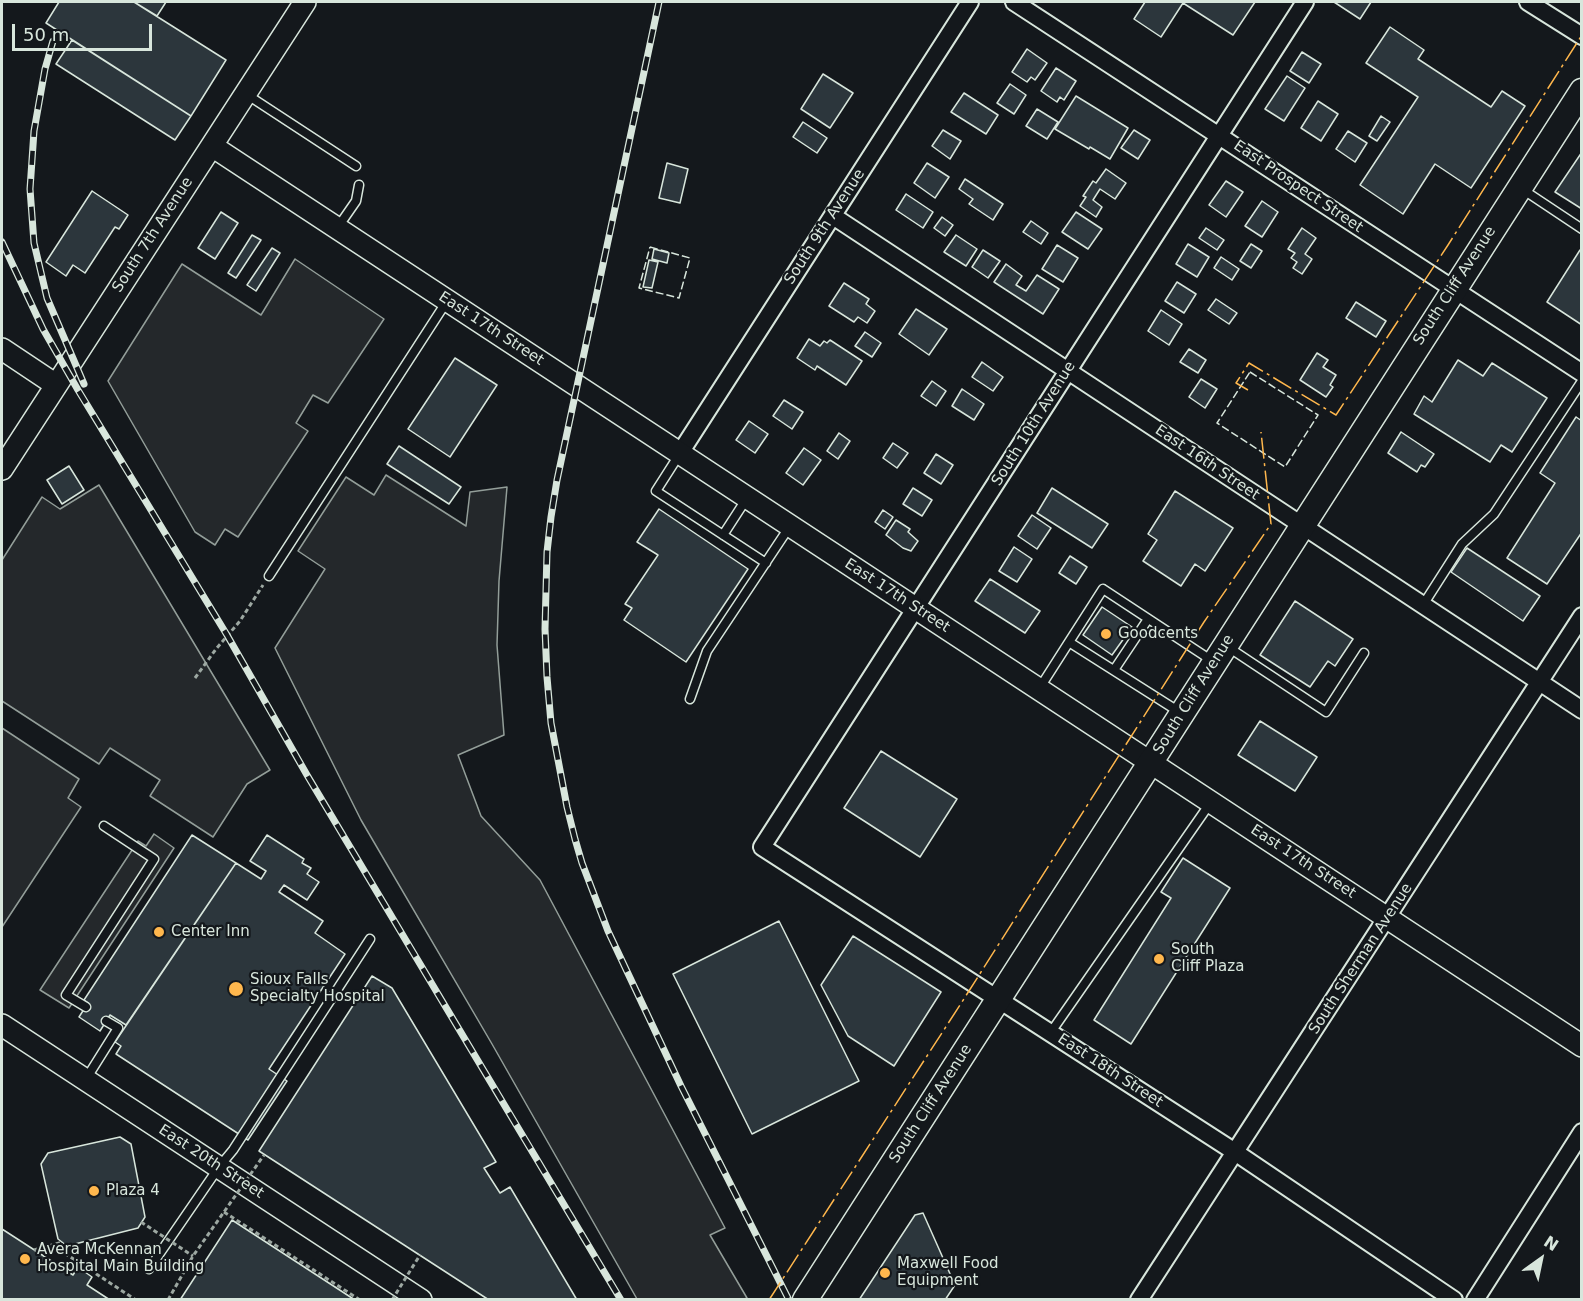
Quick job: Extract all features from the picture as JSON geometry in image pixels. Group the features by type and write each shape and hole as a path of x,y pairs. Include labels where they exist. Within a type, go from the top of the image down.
{"main road":[{"name":"South Cliff Avenue","path":"805,1299 1581,91"}],"street":[{"name":"South 7th Avenue","path":"2,469 305,2"},
{"name":"South 9th Avenue","path":"680,453 970,2"},
{"name":"East Prospect Street","path":"1014,2 1581,373"},
{"name":"South 10th Avenue","path":"762,847 1305,2"},
{"path":"1528,2 1581,36"},
{"name":"East 17th Street","path":"212,146 1581,1046"},
{"name":"East 16th Street","path":"833,216 1581,710"},
{"path":"2,349 56,385"},
{"name":"South Sherman Avenue","path":"1139,1299 1388,918 1581,616"},
{"name":"East 18th Street","path":"762,847 1235,1152 1454,1299"},
{"name":"East 20th Street","path":"2,1025 421,1299"},
{"path":"1474,1299 1581,1131"}],"lane":[{"path":"245,94 356,166"},
{"path":"337,228 356,201 359,185"},
{"path":"1519,187 1581,229"},
{"path":"269,576 447,300"},
{"path":"1423,605 1462,544 1494,513 1581,381"},
{"path":"680,453 657,491 766,563"},
{"path":"723,535 748,498"},
{"path":"690,699 707,651 790,526"},
{"path":"1039,689 1103,589 1148,619 1220,654 1326,712 1364,652"},
{"path":"1114,670 1148,619"},
{"path":"1069,642 1182,713"},
{"path":"1051,1032 1211,801"},
{"path":"86,1007 66,994 154,858 104,826"},
{"path":"149,1269 233,1150 370,939"},
{"path":"86,1080 118,1029 106,1021"}],"path":[{"path":"195,678 240,621 269,576"},
{"path":"168,1299 193,1256 264,1155"},
{"path":"224,1212 360,1299"},
{"path":"141,1222 193,1256"},
{"path":"34,1250 63,1242"},
{"path":"52,1245 136,1299"},
{"path":"392,1299 420,1255"}],"shaded area":[{"path":"295,259 384,319 328,403 313,395 296,423 308,431 238,537 225,529 215,545 195,532 108,381 182,264 261,315"},
{"path":"386,475 466,526 470,492 507,487 499,581 497,645 504,735 458,755 481,816 540,880 725,1228 710,1235 747,1298 745,1299 637,1299 361,820 275,648 325,569 298,551 346,477 374,495"},
{"path":"99,485 270,770 247,784 213,837 150,796 160,780 110,748 99,764 2,701 2,560 42,497 60,509"},
{"path":"2,728 79,779 68,798 81,807 2,927"},
{"path":"154,834 174,848 69,1008 40,990 138,841 146,846"}],"building":[{"path":"59,2 134,2 226,60 191,116 46,23"},
{"path":"134,2 166,2 157,16"},
{"path":"1145,2 1255,2 1233,35 1183,3 1161,37 1134,19"},
{"path":"1334,2 1371,2 1360,19"},
{"path":"1390,27 1424,50 1418,59 1491,107 1502,91 1525,106 1471,188 1435,164 1403,214 1360,185 1418,97 1366,63"},
{"path":"72,40 191,116 175,140 56,64"},
{"path":"1027,49 1047,63 1035,80 1031,77 1027,82 1012,72"},
{"path":"1302,52 1321,64 1309,83 1290,71"},
{"path":"1056,68 1076,81 1064,100 1060,97 1057,102 1041,91"},
{"path":"823,74 853,93 830,128 801,109"},
{"path":"1287,76 1305,88 1284,121 1265,109"},
{"path":"1010,84 1026,95 1014,114 997,103"},
{"path":"964,93 998,115 986,134 951,112"},
{"path":"1076,96 1128,128 1110,159 1055,129"},
{"path":"1318,101 1338,114 1321,141 1301,128"},
{"path":"1037,109 1058,122 1047,139 1026,126"},
{"path":"1381,116 1390,122 1377,141 1369,136"},
{"path":"803,122 827,138 817,153 793,137"},
{"path":"943,130 961,141 950,159 932,146"},
{"path":"1134,130 1150,140 1138,159 1121,148"},
{"path":"1348,131 1367,143 1355,162 1336,149"},
{"path":"1582,152 1582,209 1555,192"},
{"path":"667,163 688,169 680,203 659,198"},
{"path":"927,163 949,177 935,198 914,183"},
{"path":"1106,169 1126,183 1115,199 1100,189 1093,200 1102,207 1096,217 1080,206 1086,197 1083,196 1093,181 1096,183"},
{"path":"965,179 1003,204 993,220 969,204 973,199 959,189"},
{"path":"1226,181 1243,192 1226,217 1209,205"},
{"path":"92,191 128,215 119,229 115,227 85,273 73,265 66,276 46,262"},
{"path":"906,194 933,212 923,228 896,210"},
{"path":"1262,201 1278,212 1262,237 1245,226"},
{"path":"221,212 238,223 215,259 198,248"},
{"path":"1076,212 1102,229 1088,249 1062,232"},
{"path":"942,217 953,225 945,236 934,228"},
{"path":"1031,221 1048,233 1041,244 1023,232"},
{"path":"1206,228 1224,240 1217,250 1199,238"},
{"path":"1302,228 1316,238 1305,254 1312,259 1302,274 1293,268 1297,262 1291,258 1295,253 1288,249"},
{"path":"252,235 261,240 236,278 228,273"},
{"path":"956,235 977,249 966,266 944,252"},
{"path":"1188,244 1209,257 1197,277 1176,264"},
{"path":"1251,244 1262,251 1251,268 1240,261"},
{"path":"1057,245 1078,258 1063,282 1042,269"},
{"path":"272,248 280,253 256,291 247,285"},
{"path":"654,249 669,253 667,263 652,259"},
{"path":"983,250 1000,261 988,278 972,267"},
{"path":"1580,250 1582,251 1582,325 1547,302"},
{"path":"1221,257 1239,269 1232,280 1214,268"},
{"path":"649,260 658,262 652,288 643,287"},
{"path":"1006,264 1022,276 1016,285 1026,291 1037,275 1059,289 1043,314 994,282"},
{"path":"1177,282 1196,294 1184,313 1165,301"},
{"path":"844,283 869,299 866,304 875,311 867,323 858,317 854,322 829,306"},
{"path":"1216,299 1237,313 1229,324 1208,310"},
{"path":"1356,302 1386,321 1376,337 1346,318"},
{"path":"916,309 947,329 929,355 899,334"},
{"path":"1161,310 1182,324 1169,345 1148,331"},
{"path":"865,332 881,343 872,357 855,346"},
{"path":"809,339 820,346 824,341 827,343 830,340 862,361 846,385 817,366 815,370 797,358"},
{"path":"1189,349 1206,360 1198,373 1180,362"},
{"path":"1317,353 1328,360 1323,367 1336,375 1330,385 1333,387 1326,397 1300,380"},
{"path":"455,358 497,385 450,457 408,429"},
{"path":"1458,360 1483,376 1492,363 1547,398 1512,452 1501,445 1490,462 1414,414 1424,396 1432,402"},
{"path":"982,362 1003,377 993,391 972,377"},
{"path":"1201,379 1217,389 1205,408 1189,397"},
{"path":"932,381 946,391 936,406 921,396"},
{"path":"962,389 984,404 974,420 952,406"},
{"path":"784,400 803,412 792,429 773,416"},
{"path":"1576,417 1582,421 1582,532 1547,584 1507,558 1555,483 1540,473"},
{"path":"749,421 768,434 755,453 736,440"},
{"path":"1401,432 1434,454 1425,467 1421,465 1417,472 1388,453"},
{"path":"839,433 850,441 838,459 827,451"},
{"path":"893,443 908,453 897,468 883,458"},
{"path":"399,446 461,487 449,504 387,464"},
{"path":"804,448 821,460 803,485 786,473"},
{"path":"936,454 953,465 941,484 924,473"},
{"path":"69,466 84,490 62,504 47,480"},
{"path":"913,488 932,500 922,516 903,504"},
{"path":"1052,488 1108,524 1092,548 1037,513"},
{"path":"1175,491 1233,528 1205,571 1195,564 1181,586 1143,561 1157,540 1148,534"},
{"path":"659,509 748,569 686,662 624,620 632,608 625,604 658,555 637,542"},
{"path":"883,510 893,517 885,529 875,522"},
{"path":"1032,515 1051,528 1037,549 1018,536"},
{"path":"896,520 910,529 908,532 918,541 911,551 886,535"},
{"path":"1014,547 1032,559 1017,582 999,571"},
{"path":"1467,548 1540,596 1523,621 1451,572"},
{"path":"1070,556 1087,567 1076,584 1059,573"},
{"path":"990,579 1040,611 1025,633 975,601"},
{"path":"1295,601 1353,639 1335,666 1328,661 1310,687 1260,655"},
{"path":"1102,607 1132,627 1112,655 1083,635"},
{"path":"1260,721 1317,757 1295,791 1238,755"},
{"path":"881,751 957,799 920,857 844,808"},
{"name":"Center Inn","path":"192,835 236,863 126,1025 110,1015 100,1031 79,1017 88,1003 84,1000"},
{"name":"Sioux Falls Specialty Hospital","path":"267,835 304,859 302,863 311,868 307,874 319,882 307,900 284,885 279,892 323,921 315,933 345,954 269,1069 287,1081 248,1140 116,1054 121,1046 115,1042 236,863 261,879 266,871 250,861"},
{"name":"South Cliff Plaza","path":"1183,858 1230,888 1131,1044 1094,1020 1171,898 1161,892"},
{"path":"779,921 859,1081 752,1134 673,974"},
{"path":"853,936 941,992 894,1066 848,1036 821,985"},
{"path":"372,976 392,988 496,1162 484,1168 500,1193 510,1187 577,1300 489,1300 259,1151"},
{"name":"Plaza 4","path":"120,1137 131,1144 145,1217 138,1228 67,1246 58,1239 41,1164 48,1153"},
{"path":"923,1213 955,1285 945,1300 859,1300 915,1215"},
{"path":"232,1220 355,1300 180,1300"},
{"name":"Avera McKennan Hospital Main Building","path":"2,1229 73,1275 78,1267 92,1277 87,1285 110,1300 2,1300"}],"railway":[{"path":"659,2 551,517 547,552 545,629 551,723 575,839 608,931 681,1086 789,1300"},
{"path":"53,41 45,69 34,131 30,189 34,243 47,298 84,384"},
{"path":"2,242 43,329 78,390 227,635 307,775 621,1300"}],"fence":[{"path":"650,247 690,258 679,298 639,288 650,247"},
{"path":"1250,372 1318,415 1285,467 1217,423 1250,372"}],"power":[{"path":"1248,390 1236,383 1249,363 1336,415 1582,35"},
{"path":"769,1300 1204,622 1271,524 1261,432"}],"place":[{"name":"Goodcents","path":"1106,634"},
{"name":"Center Inn","path":"159,932"},
{"name":"South Cliff Plaza","path":"1159,959"},
{"name":"Sioux Falls Specialty Hospital","path":"236,989"},
{"name":"Plaza 4","path":"94,1191"},
{"name":"Avera McKennan Hospital Main Building","path":"25,1259"},
{"name":"Maxwell Food Equipment","path":"885,1273"}]}
